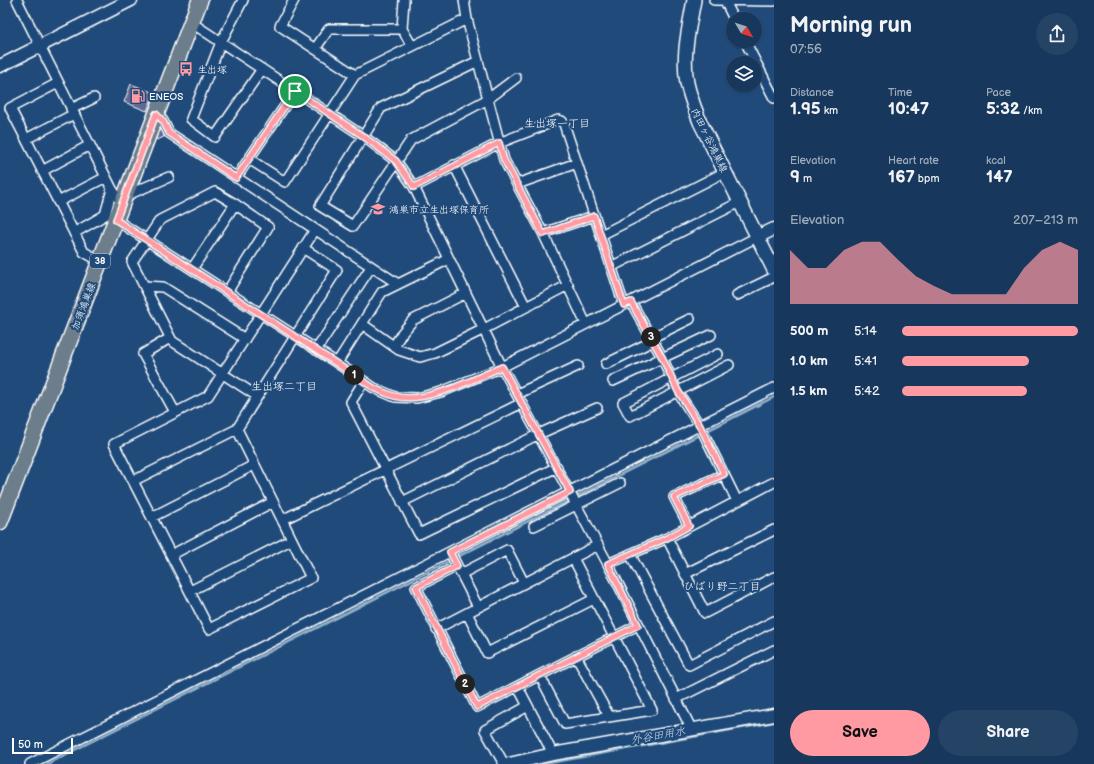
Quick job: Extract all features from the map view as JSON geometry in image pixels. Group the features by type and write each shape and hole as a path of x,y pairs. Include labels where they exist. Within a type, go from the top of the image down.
{"main road":[{"name":"加須鴻巣線","path":"0,522 116,220 120,196 156,114 200,0"},
{"name":"内田ヶ谷鴻巣線","path":"694,0 686,49 687,83 692,102 700,122 774,270"}],"street":[{"path":"17,0 106,177 120,196"},
{"path":"0,66 131,0"},
{"path":"243,0 221,42 191,119 215,137 262,69"},
{"path":"294,0 280,26 355,74"},
{"path":"404,0 402,29 412,46"},
{"path":"464,0 467,19 504,160 543,234 586,324"},
{"path":"714,0 774,1"},
{"path":"725,1 730,12"},
{"path":"249,159 285,182 355,74 467,19"},
{"path":"192,23 330,113 396,161 414,187 502,367 608,564 692,730"},
{"path":"315,49 329,29 402,29"},
{"path":"749,48 774,98"},
{"path":"478,61 382,108 320,206 353,226 411,140 488,99 516,78"},
{"path":"58,83 10,108 84,252 100,261"},
{"path":"236,178 295,91"},
{"path":"26,139 94,98"},
{"path":"156,114 163,121 169,133 398,284"},
{"path":"414,187 499,143 558,120 562,121 611,267 628,304 662,357 671,379 700,426 737,501"},
{"path":"42,170 90,145"},
{"path":"517,184 577,163"},
{"path":"454,165 526,307"},
{"path":"601,235 725,172"},
{"path":"58,202 106,177"},
{"path":"74,233 104,215 120,196 169,177"},
{"path":"227,292 268,226 215,192 160,220 132,262 172,341 258,396"},
{"path":"611,267 740,202"},
{"path":"192,270 235,204"},
{"path":"543,234 594,216"},
{"path":"116,220 374,388 395,396 417,398 441,392 502,367 774,229"},
{"path":"237,429 311,578 209,629 114,444 208,396 315,230"},
{"path":"133,481 237,429 337,270 303,248"},
{"path":"337,363 382,292 449,258"},
{"path":"316,350 371,267"},
{"path":"737,295 774,277"},
{"path":"362,324 399,350 420,356 435,353 568,285"},
{"path":"144,286 163,287 245,339"},
{"path":"394,346 402,333 413,320 466,293"},
{"path":"606,364 690,319"},
{"path":"613,381 711,335"},
{"path":"170,338 143,354 175,412"},
{"path":"718,354 623,403 630,416 729,365"},
{"path":"517,394 578,366"},
{"path":"364,381 351,402 419,534 557,467"},
{"path":"30,764 774,388"},
{"path":"282,520 522,403"},
{"path":"402,502 539,434 597,408"},
{"path":"152,517 254,465"},
{"path":"689,526 674,497 724,474"},
{"path":"608,564 667,538 774,482"},
{"path":"534,526 620,483"},
{"path":"171,555 273,502"},
{"path":"685,574 774,530"},
{"path":"667,538 705,613 774,578"},
{"path":"190,591 292,540"},
{"path":"436,629 598,545"},
{"path":"524,583 507,550 416,587 436,629 477,707 638,625"},
{"path":"450,552 478,607"},
{"path":"630,554 689,665 774,621"},
{"path":"540,676 565,724 652,710 572,558"},
{"path":"467,613 487,653 594,599"},
{"path":"676,699 774,650"},
{"path":"576,656 610,716"},
{"path":"518,687 553,754"},
{"path":"504,764 485,730 528,706"},
{"path":"509,764 553,754 774,715"}],"building":[{"path":"131,84 154,93 147,111 124,102"},
{"path":"158,128 163,128 164,137 157,140 155,135"}],"waterway":[{"path":"47,764 774,397"},
{"name":"外谷田用水","path":"544,764 774,722"}],"place":[{"name":"生出塚","path":"186,69"},
{"name":"ENEOS","path":"138,96"},
{"name":"鴻巣市立生出塚保育所","path":"378,209"}],"district":[{"name":"生出塚一丁目","path":"557,123"},
{"name":"生出塚二丁目","path":"284,386"},
{"name":"ひばり野二丁目","path":"722,586"}],"route":[{"path":"295,91 330,113 396,161 414,187 499,143 504,160 543,234 594,216 624,305 631,302 662,357 671,379 700,426 724,474 674,497 689,526 667,538 608,564 638,625 477,707 436,629 416,587 457,566 450,552 570,492 502,367 441,392 417,398 395,396 374,388 116,220 156,114 163,121 169,133 236,178 295,91"}]}
